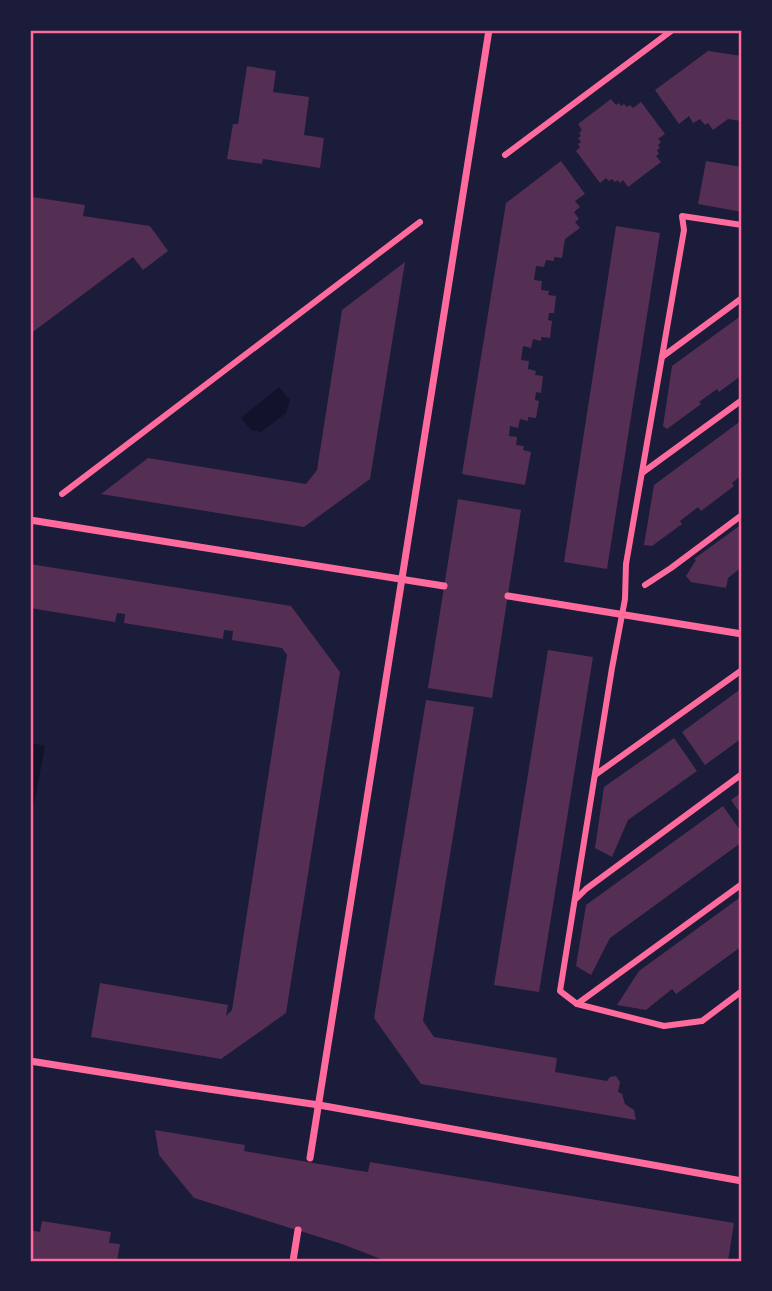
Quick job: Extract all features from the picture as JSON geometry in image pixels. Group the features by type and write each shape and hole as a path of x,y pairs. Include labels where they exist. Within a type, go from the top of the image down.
{"street":[{"path":"310,1158 489,30"},
{"path":"505,155 671,31"},
{"path":"742,225 681,216 684,230 626,564 625,599 560,990 577,1004 664,1027 702,1021 742,991"},
{"path":"62,494 420,222"},
{"path":"662,357 742,298"},
{"path":"642,472 742,400"},
{"path":"645,585 742,515"},
{"path":"30,520 444,586"},
{"path":"508,596 742,634"},
{"path":"595,775 742,670"},
{"path":"575,900 586,889 742,774"},
{"path":"577,1004 742,884"},
{"path":"30,1061 319,1105 742,1181"},
{"path":"293,1261 298,1230"}],"shaded area":[{"path":"279,387 290,400 286,413 261,432 251,430 241,418"},
{"path":"30,743 45,746 30,824"}],"building":[{"path":"708,51 742,56 742,121 728,119 713,130 708,123 705,125 700,119 693,123 689,116 679,124 655,90"},
{"path":"247,66 276,71 273,92 309,97 304,135 324,138 320,168 263,159 262,164 227,159 233,124 238,124"},
{"path":"611,99 616,105 619,103 621,106 630,105 633,108 641,102 665,134 658,139 661,142 657,150 659,154 656,156 661,162 628,187 623,180 620,183 618,180 609,181 606,178 600,183 576,151 580,147 578,138 582,130 578,124"},
{"path":"561,161 585,194 575,201 580,207 574,212 579,219 575,222 580,228 565,239 562,258 546,260 544,267 536,266 534,280 542,281 541,290 556,296 554,313 549,313 548,320 552,321 550,338 541,337 541,341 533,339 531,348 523,346 521,360 529,361 528,369 536,371 535,375 543,376 541,393 536,392 535,400 539,401 536,418 528,417 528,421 520,419 518,428 510,426 509,436 517,437 516,445 524,446 523,450 531,452 525,485 462,474 506,203"},
{"path":"706,161 742,167 742,212 698,204"},
{"path":"32,197 85,205 83,216 150,226 168,251 143,270 133,257 30,334"},
{"path":"616,226 660,233 607,569 564,562"},
{"path":"405,262 370,479 304,527 101,494 148,458 306,484 317,470 342,310"},
{"path":"742,315 742,375 719,392 717,389 667,429 663,426 672,366"},
{"path":"742,420 742,475 732,483 734,486 701,511 698,507 680,521 682,524 652,546 644,545 654,485"},
{"path":"458,499 521,510 492,698 428,688"},
{"path":"742,524 742,567 728,578 726,588 691,582 686,576 696,560 694,559"},
{"path":"30,564 291,606 340,672 286,1013 221,1059 91,1037 100,983 228,1005 226,1016 232,1010 287,655 282,648 232,640 233,631 224,630 223,639 124,623 125,614 117,613 115,622 30,608"},
{"path":"548,650 593,657 539,992 494,985"},
{"path":"742,688 742,738 705,765 682,732"},
{"path":"426,700 474,707 423,1021 434,1037 557,1058 555,1072 607,1081 616,1076 620,1082 618,1092 622,1094 625,1104 634,1110 636,1120 421,1084 374,1018"},
{"path":"674,738 697,771 628,820 612,857 595,848 604,787"},
{"path":"742,792 742,816 731,800"},
{"path":"723,806 742,833 742,842 610,938 591,975 576,966 586,905"},
{"path":"742,896 742,946 676,994 672,989 646,1010 617,1005 639,971"},
{"path":"155,1130 245,1145 244,1151 354,1170 368,1172 370,1162 734,1223 728,1261 386,1261 342,1244 194,1198 159,1155"},
{"path":"42,1221 111,1232 109,1243 120,1244 117,1261 30,1261 30,1230 40,1232"}]}
